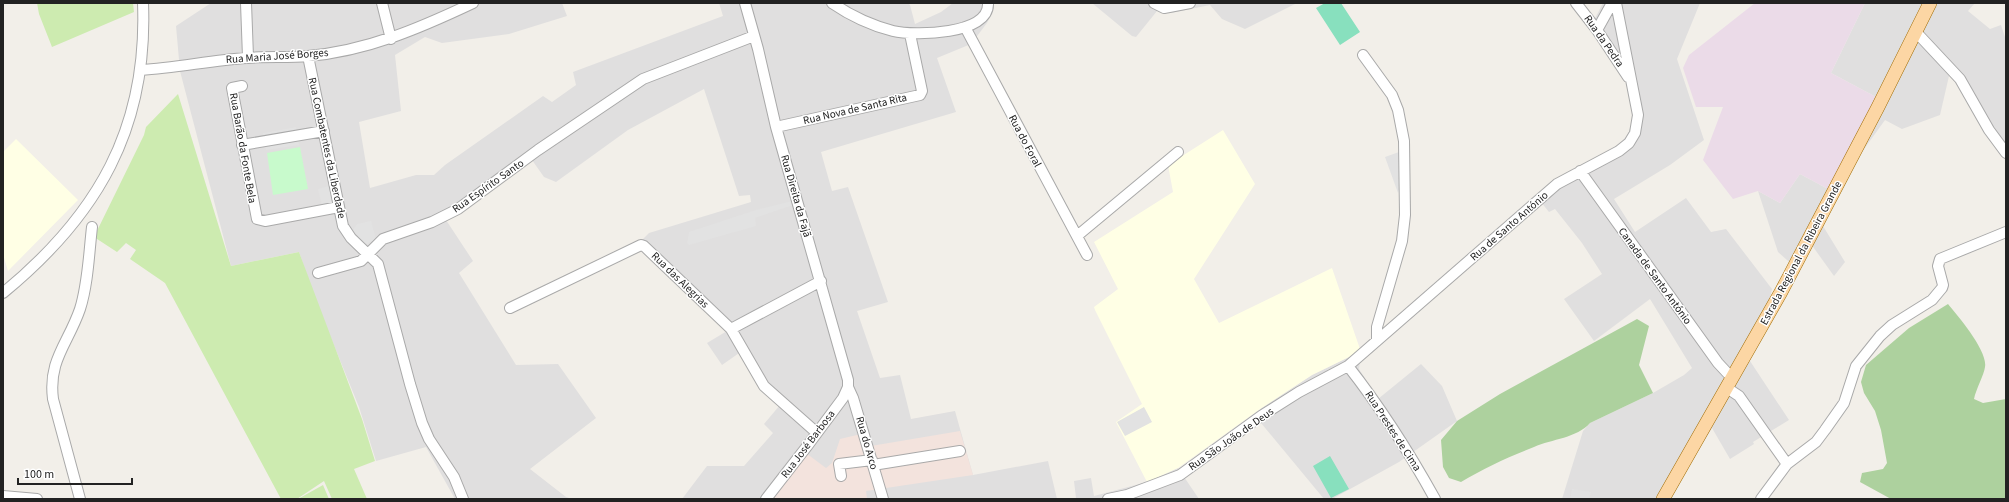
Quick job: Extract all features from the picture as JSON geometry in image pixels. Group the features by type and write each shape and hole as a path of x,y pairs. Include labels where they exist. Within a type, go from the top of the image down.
{"main road":[{"name":"Estrada Regional da Ribeira Grande","path":"1663,499 1781,292 1930,3"}],"street":[{"path":"3,293 50,251 75,223 95,195 130,118 141,70 144,31 143,3"},
{"path":"246,3 248,58"},
{"path":"382,3 391,39"},
{"name":"Rua Maria José Borges","path":"141,70 248,58 308,56 350,49 391,39 416,30 473,3"},
{"name":"Rua Direita da Fajã","path":"745,3 776,127 847,372 848,387"},
{"path":"832,3 868,24 910,34 965,27 978,22 986,13 988,3"},
{"path":"1154,3 1164,8 1190,3"},
{"name":"Rua da Pedra","path":"1576,3 1597,30 1630,80"},
{"path":"1597,30 1612,3"},
{"name":"Rua de Santo António","path":"1348,366 1557,184 1618,151 1628,143 1635,133 1638,115 1616,3"},
{"name":"Rua do Foral","path":"965,27 1087,255"},
{"path":"1916,32 1960,79 1989,130 2006,153"},
{"name":"Rua Nova de Santa Rita","path":"776,127 920,95 922,91 910,34"},
{"name":"Rua Espírito Santo","path":"318,273 361,261 383,239 390,235 420,227 458,209 538,150 638,82 660,71 754,36"},
{"path":"1363,55 1392,95 1398,110 1404,141 1405,215 1402,241 1378,327 1377,340"},
{"name":"Rua Combatentes da Liberdade","path":"308,56 342,226 351,238 369,254"},
{"name":"Rua Barão da Fonte Bela","path":"242,86 232,88 256,219 265,222 339,207"},
{"path":"242,145 324,131"},
{"path":"1077,236 1178,152"},
{"name":"Canada de Santo António","path":"1580,171 1718,363 1730,383 1787,464"},
{"path":"80,499 53,399 51,385 53,370 80,309 92,227"},
{"path":"1761,499 1787,464 1816,442 1825,430 1844,403 1856,366 1880,336 1892,325 1932,300 1942,288 1943,285 1938,266 1940,259 2006,232"},
{"name":"Rua das Alegrias","path":"510,308 641,245 644,246 731,330"},
{"path":"369,254 375,259 381,270 410,384 422,423 429,439 454,477 463,499"},
{"path":"817,433 764,386 731,330 821,281"},
{"name":"Rua São João de Deus","path":"1108,499 1128,495 1180,475 1280,404 1299,392 1348,366"},
{"name":"Rua Prestes de Cima","path":"1348,366 1369,392 1410,455 1435,499"},
{"name":"Rua José Barbosa","path":"766,499 843,398 848,387"},
{"name":"Rua do Arco","path":"848,387 853,398 883,499"},
{"path":"841,476 839,464 872,462 960,451"},
{"path":"3,496 37,499"}],"shaded area":[{"path":"211,3 562,3 567,16 509,34 442,43 425,37 395,55 401,111 359,122 370,188 416,175 434,175 445,165 543,96 552,102 576,85 573,72 723,16 719,3 908,3 910,5 915,24 941,12 953,3 992,3 992,13 987,23 971,44 937,58 956,112 821,152 832,191 848,187 888,302 857,311 880,378 900,375 911,419 955,411 973,475 1048,461 1057,499 682,499 707,466 744,466 773,433 764,424 780,405 742,351 722,365 707,343 727,331 638,244 649,233 751,202 750,195 739,196 704,89 628,130 556,182 544,177 532,160 446,220 473,261 459,273 516,365 558,364 596,418 530,469 566,497 572,499 455,499 426,447 376,461 359,407 318,306 299,252 231,266 180,71 176,26"},
{"path":"1092,3 1297,3 1245,29 1222,19 1210,5 1171,13 1157,11 1136,37 1132,36"},
{"path":"1603,3 1700,3 1677,59 1704,140 1670,165 1614,199 1635,232 1686,198 1711,232 1726,229 1772,289 1769,303 1725,376 1733,384 1750,361 1789,420 1753,442 1754,444 1730,459 1712,428 1669,499 1562,499 1583,431 1590,423 1653,393 1684,375 1692,368 1650,299 1594,341 1564,299 1602,274 1582,243 1555,209 1549,212 1537,197 1620,144 1628,134 1634,117 1628,80 1591,26"},
{"path":"1755,3 1865,3 1831,73 1876,97 1830,190 1800,174 1780,203 1758,191 1733,199 1703,160 1723,107 1696,107 1683,68 1689,55"},
{"path":"1865,3 1975,3 1968,11 1990,29 2001,25 2006,40 2006,158 1960,87 1949,76 1940,115 1902,129 1885,120 1854,163 1844,187 1823,226 1845,262 1834,276 1811,244 1797,269 1778,252 1758,191 1780,203 1800,174 1830,190 1876,97 1831,73"},
{"path":"296,127 299,145 266,150 263,133"},
{"path":"1223,130 1255,184 1194,279 1219,323 1332,268 1360,349 1349,357 1312,375 1260,409 1178,468 1147,482 1116,422 1142,404 1094,307 1118,289 1094,242 1173,192 1168,165"},
{"path":"16,139 78,200 8,271 3,254 3,152"},
{"path":"1399,152 1400,186 1398,193 1385,157"},
{"path":"329,186 332,203 322,205 318,189"},
{"path":"792,201 793,205 755,218 756,226 689,245 687,243 689,232 756,210"},
{"path":"371,221 376,240 365,244 353,230 357,224"},
{"path":"1360,349 1359,369 1378,399 1421,364 1442,386 1457,421 1399,462 1332,499 1324,499 1261,423 1260,409 1312,375 1349,357"},
{"path":"1144,407 1152,422 1125,436 1117,422"},
{"path":"960,431 973,475 866,491 867,499 773,499 780,486 806,453 826,468 832,463 840,439 861,434 865,447"},
{"path":"1178,468 1199,499 1068,499 1076,498 1074,481 1091,478 1094,496 1147,482"},
{"path":"1572,489 1591,492 1589,499 1570,499"}],"green space":[{"path":"37,3 133,3 134,12 52,47 39,14"},
{"path":"1325,3 1341,3 1360,32 1340,45 1316,8"},
{"path":"178,94 231,266 299,252 362,419 375,461 354,469 367,499 332,499 324,481 297,499 281,499 165,283 130,259 136,250 126,243 117,252 94,237 144,135 146,127"},
{"path":"300,147 308,189 273,195 267,153"},
{"path":"1948,304 1977,343 1985,360 1985,367 1974,399 1983,403 2006,399 2006,499 1891,499 1860,482 1862,473 1883,469 1887,463 1881,430 1875,411 1864,393 1861,382 1866,365 1909,328"},
{"path":"1637,319 1649,326 1639,365 1653,393 1590,423 1578,432 1564,438 1541,444 1515,455 1487,467 1461,482 1449,478 1443,467 1441,440 1457,421 1500,394"},
{"path":"1330,456 1349,489 1331,498 1313,466"},
{"path":"323,485 329,499 298,499"}]}
